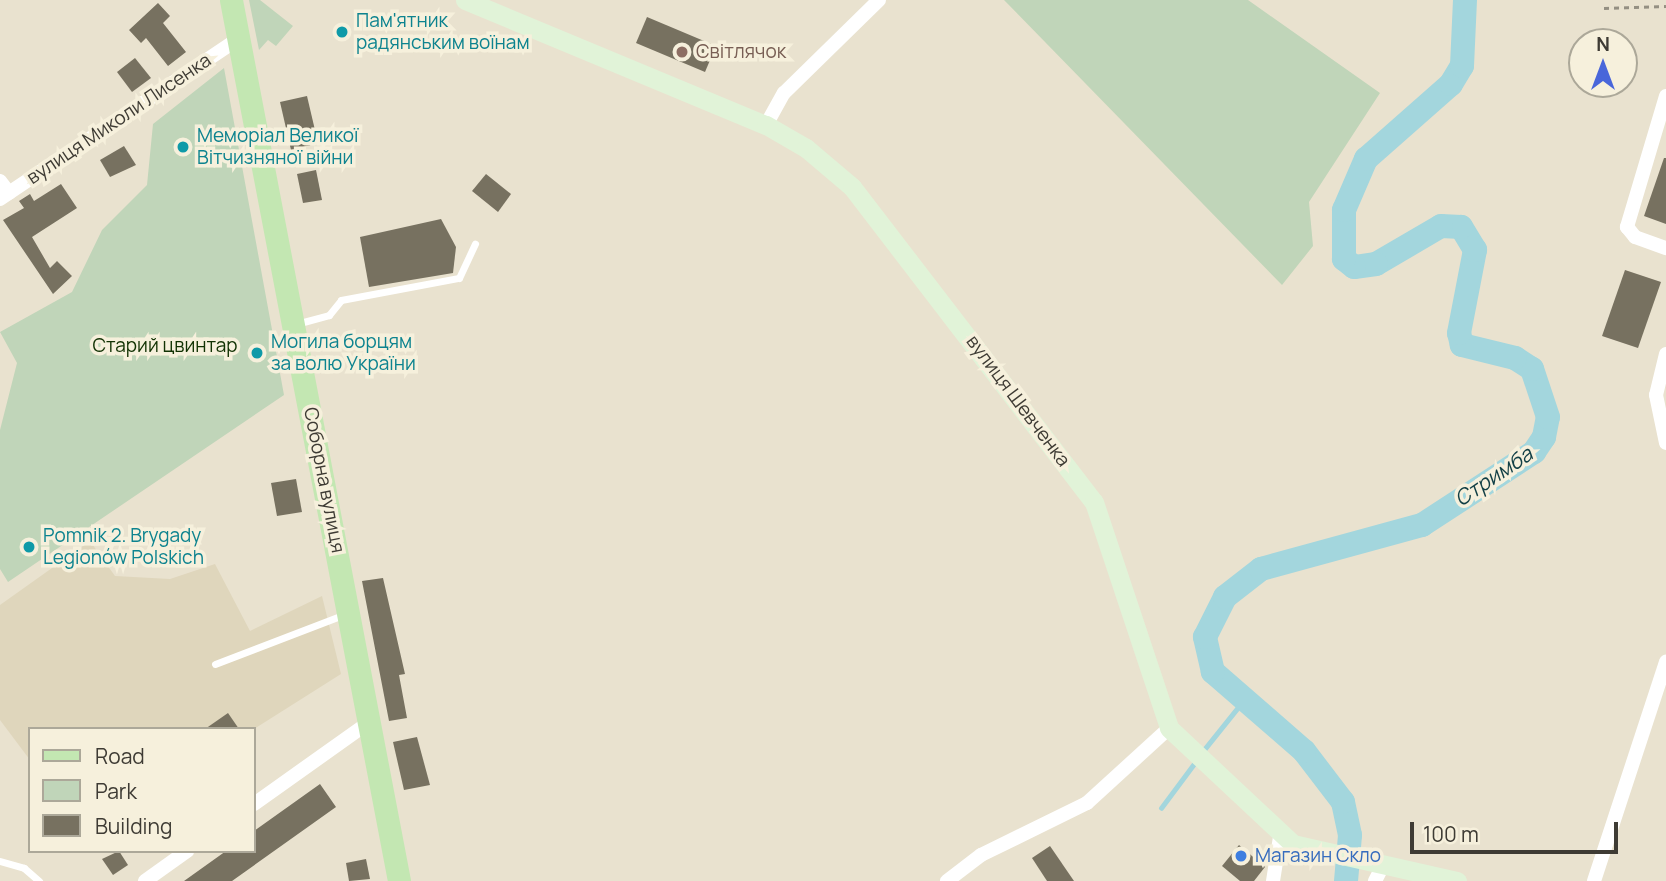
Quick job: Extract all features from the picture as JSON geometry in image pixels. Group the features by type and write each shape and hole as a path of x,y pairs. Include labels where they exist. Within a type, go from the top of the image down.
{"main road":[{"name":"Соборна вулиця","path":"231,0 399,881"}],"street":[{"name":"вулиця Шевченка","path":"465,0 766,125 806,148 852,187 1094,502 1169,728 1280,837 1311,851 1375,871 1457,881"},
{"path":"766,125 784,93 879,0"},
{"name":"вулиця Миколи Лисенка","path":"5,196 238,39"},
{"path":"1666,96 1627,227 1634,237 1666,248"},
{"path":"0,181 5,196"},
{"path":"1666,354 1657,395 1666,443"},
{"path":"1594,881 1666,662"},
{"path":"256,803 368,723"},
{"path":"947,881 981,855 1087,803 1169,728"},
{"path":"1273,881 1280,837"},
{"path":"145,881 184,853"}],"lane":[{"path":"295,325 329,315 341,300 458,278 475,244"},
{"path":"215,664 349,612"},
{"path":"0,861 24,868 39,881"}],"path":[{"path":"1604,8 1666,6"}],"shaded area":[{"path":"90,541 115,576 170,579 215,564 250,631 322,596 341,674 256,728 28,727 28,757 0,720 0,605"}],"green space":[{"path":"249,0 260,0 293,26 276,46 268,40 259,50"},
{"path":"1004,0 1248,0 1380,93 1309,202 1313,246 1282,285"},
{"name":"Старий цвинтар","path":"224,68 284,395 8,582 0,569 0,430 17,363 0,332 72,292 102,230 147,185 153,124"}],"building":[{"path":"158,3 170,16 163,23 186,52 168,66 146,38 141,43 129,30"},
{"path":"647,17 716,46 705,72 636,43"},
{"path":"135,58 151,78 132,92 117,72"},
{"path":"307,96 318,143 291,150 280,102"},
{"path":"124,146 136,165 110,177 100,160"},
{"path":"1666,158 1666,224 1644,216"},
{"path":"316,170 322,200 303,203 297,174"},
{"path":"486,174 511,194 498,212 472,191"},
{"path":"61,184 77,208 32,237 50,268 57,261 72,276 53,294 3,220 24,208 19,201 30,194 34,201"},
{"path":"441,219 456,247 453,273 369,287 360,237"},
{"path":"1625,270 1661,282 1638,348 1602,336"},
{"path":"296,479 302,512 277,516 271,483"},
{"path":"383,578 405,674 399,675 407,718 389,721 362,581"},
{"path":"228,713 238,727 208,727"},
{"path":"417,737 430,785 404,790 393,742"},
{"path":"320,784 336,807 232,881 184,881 223,853 256,853 256,830"},
{"name":"Магазин Скло","path":"1239,845 1265,867 1254,881 1240,881 1222,866"},
{"path":"1050,846 1074,881 1047,881 1032,858"},
{"path":"120,853 128,865 113,875 102,859"},
{"path":"366,859 370,879 349,881 346,863"}],"waterway":[{"name":"Стримба","path":"1346,881 1350,835 1343,802 1304,751 1213,672 1205,637 1225,597 1261,569 1422,525 1534,452 1544,437 1548,417 1532,369 1515,358 1462,345 1459,333 1475,250 1461,227 1441,226 1376,264 1354,267 1344,259 1344,210 1366,159 1451,84 1462,66 1465,0"},
{"path":"1203,751 1243,701"},
{"path":"1161,808 1196,761"}],"place":[{"name":"Пам'ятник радянським воїнам","path":"342,32"},
{"name":"Світлячок","path":"682,52"},
{"name":"Меморіал Великої Вітчизняної війни","path":"183,147"},
{"name":"Могила борцям за волю України","path":"257,353"},
{"name":"Pomnik 2. Brygady Legionów Polskich","path":"29,547"},
{"name":"Магазин Скло","path":"1241,856"}]}
